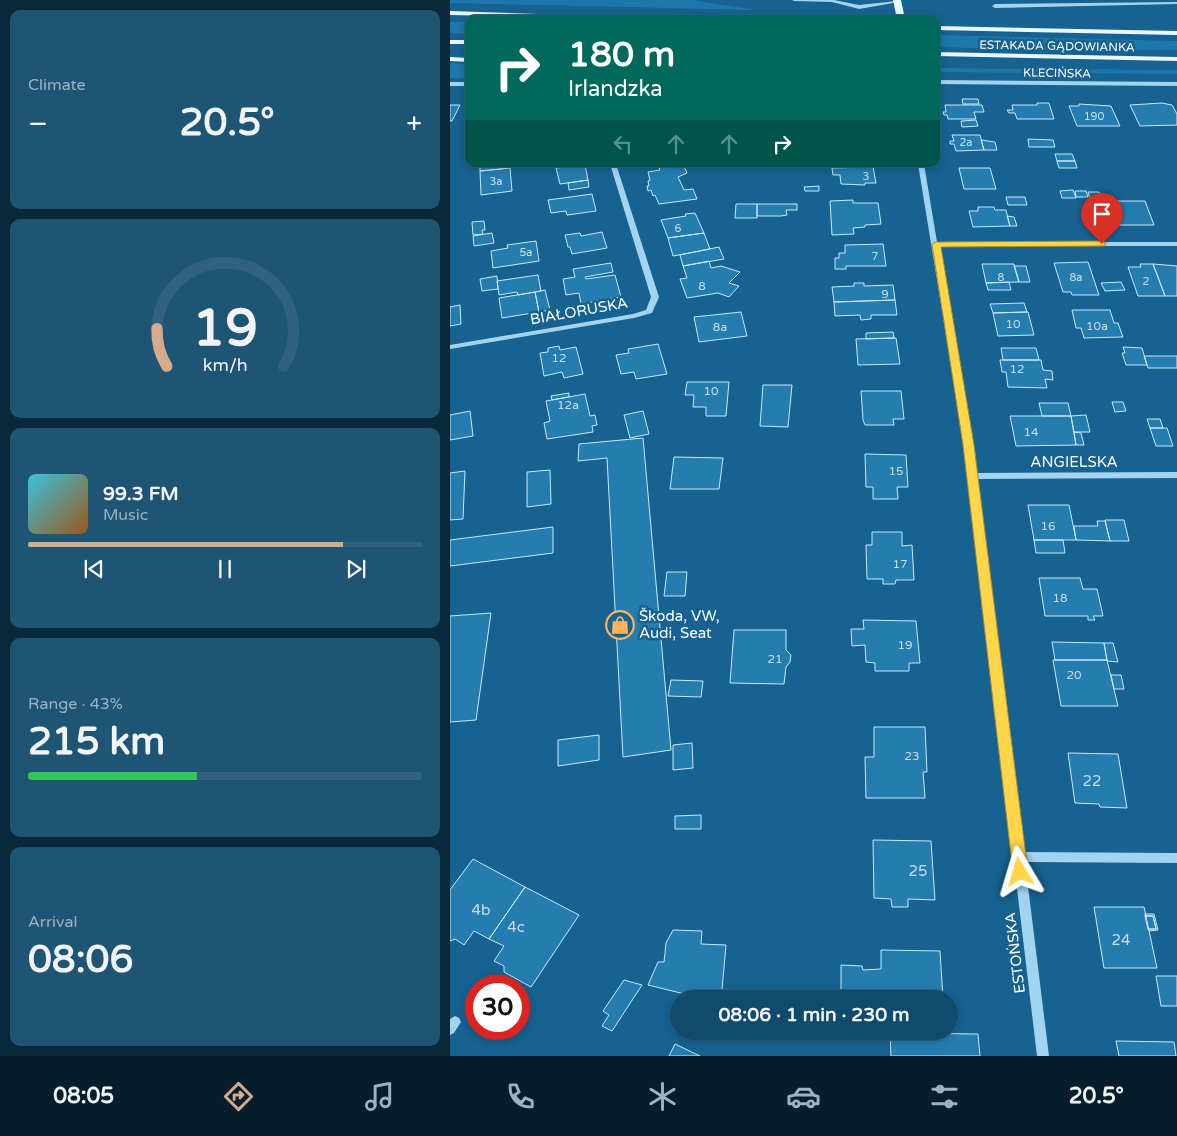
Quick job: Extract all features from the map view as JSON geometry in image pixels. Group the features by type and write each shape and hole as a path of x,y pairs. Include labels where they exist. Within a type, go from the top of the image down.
{"main road":[{"path":"897,1 900,15"},
{"path":"450,14 485,15"},
{"name":"ESTAKADA GĄDOWIANKA","path":"940,28 1177,32"},
{"path":"450,42 465,42"},
{"name":"ESTAKADA GĄDOWIANKA","path":"940,56 1177,59"},
{"path":"450,59 465,60"}],"street":[{"path":"794,0 832,1 859,7 897,1"},
{"path":"994,6 1097,2 1177,3"},
{"name":"KLECIŃSKA","path":"940,82 1177,84"},
{"path":"450,84 465,84"},
{"name":"BIAŁORUSKA","path":"450,347 634,316 649,311 655,297 614,167"},
{"name":"ESTOŃSKA","path":"922,167 936,244 968,445 1042,1056"},
{"path":"936,244 1177,244"},
{"name":"ANGIELSKA","path":"971,476 1177,475"},
{"path":"1019,857 1177,858"}],"shaded area":[{"path":"450,0 693,0 754,10 450,3"},
{"path":"450,22 465,22 465,34 450,33"},
{"path":"940,35 1177,41 1177,50 1075,51 940,47"},
{"path":"450,63 465,64 465,78 450,78"},
{"path":"940,68 1177,70 1177,74 940,72"}],"building":[{"path":"962,99 978,99 979,104 963,104"},
{"path":"1037,103 1049,103 1054,119 1017,119 1015,113 1009,113 1007,110 1013,110 1012,105 1037,105"},
{"path":"1162,103 1172,105 1177,114 1177,125 1140,126 1130,105"},
{"path":"1079,104 1111,106 1120,126 1077,126 1069,106 1079,106"},
{"path":"450,105 460,105 452,121 450,121"},
{"path":"945,105 982,105 984,112 974,112 976,119 948,119 947,115 944,115 943,112 946,112"},
{"path":"976,120 978,126 962,127 961,121"},
{"path":"952,135 980,135 984,150 956,151 954,144 950,144 950,141 954,141"},
{"path":"1028,139 1053,140 1055,147 1029,147"},
{"path":"981,140 995,142 997,150 984,150"},
{"path":"1055,154 1072,154 1075,161 1057,161"},
{"path":"1057,161 1075,161 1077,168 1059,168"},
{"path":"480,167 502,167 502,169 480,171"},
{"path":"585,167 588,180 560,184 556,168"},
{"path":"659,167 684,167 687,173 678,177 684,190 693,189 697,199 659,204 651,190 648,191 647,186 649,186 648,181 650,180 648,172 660,170"},
{"path":"873,167 876,183 865,183 865,185 841,184 840,175 833,175 832,168"},
{"path":"510,168 512,191 481,195 480,171"},
{"path":"959,168 990,168 996,189 964,189"},
{"path":"588,180 589,187 569,190 568,183"},
{"path":"819,186 819,191 805,191 804,187"},
{"path":"1073,190 1076,198 1062,198 1060,191"},
{"path":"1075,191 1086,191 1088,197 1076,197"},
{"path":"1088,192 1099,192 1101,199 1090,199"},
{"path":"592,194 596,211 567,215 566,211 551,213 548,200"},
{"path":"1006,197 1025,197 1027,205 1008,205"},
{"path":"853,200 853,203 878,203 881,224 853,228 854,234 832,235 830,201"},
{"path":"1102,201 1145,201 1154,225 1111,225"},
{"path":"736,204 757,204 757,218 735,218"},
{"path":"757,204 797,204 797,210 786,210 787,215 781,216 757,216"},
{"path":"978,207 994,207 995,210 1006,210 1010,226 973,227 969,211 978,211"},
{"path":"695,213 704,233 668,238 661,220"},
{"path":"1007,216 1014,217 1017,226 1010,226"},
{"path":"484,221 485,230 482,230 483,234 473,235 472,222"},
{"path":"602,232 607,248 572,254 565,235 580,233 581,236"},
{"path":"492,233 494,243 474,246 473,236"},
{"path":"704,233 710,249 673,256 668,238"},
{"path":"536,241 539,261 493,268 491,251 508,248 507,245"},
{"path":"883,244 886,266 846,266 846,269 835,269 835,258 839,258 839,253 845,253 845,245"},
{"path":"719,247 724,259 683,266 680,255"},
{"path":"709,261 711,268 721,266 740,272 729,283 739,286 729,297 718,293 687,298 680,279 687,278 683,266"},
{"path":"1088,262 1099,295 1072,295 1071,292 1063,292 1054,263"},
{"path":"611,263 613,272 585,277 586,279 615,275 621,297 581,304 579,293 566,295 563,279 575,277 573,269"},
{"path":"982,264 1014,264 1019,282 986,283"},
{"path":"1140,264 1153,264 1165,296 1138,296 1128,267 1141,267"},
{"path":"1153,264 1177,266 1177,296 1165,296"},
{"path":"1014,266 1026,266 1030,282 1019,282"},
{"path":"538,275 541,291 518,295 517,292 499,295 497,281"},
{"path":"497,276 498,289 482,291 480,279"},
{"path":"1009,282 1011,290 988,290 986,283"},
{"path":"1121,282 1125,290 1105,291 1101,283"},
{"path":"854,283 864,283 864,286 893,285 895,300 834,302 832,287 854,286"},
{"path":"545,290 550,310 539,312 535,292"},
{"path":"535,292 539,312 502,318 499,298"},
{"path":"895,300 897,315 871,315 871,319 861,320 860,315 835,316 834,302"},
{"path":"1024,303 1027,312 993,313 990,304"},
{"path":"460,305 461,324 450,326 450,307"},
{"path":"1072,310 1110,310 1114,323 1118,323 1123,337 1084,338 1081,328 1076,328"},
{"path":"741,312 747,336 699,342 694,317"},
{"path":"1028,312 1034,335 998,336 993,313"},
{"path":"893,332 894,338 866,339 866,333"},
{"path":"896,338 900,364 858,365 856,339"},
{"path":"658,344 667,374 636,379 634,372 621,374 616,355 629,353 628,349"},
{"path":"559,346 560,350 576,347 583,374 564,378 562,372 544,376 540,353 548,352 548,348"},
{"path":"1123,347 1142,348 1147,365 1126,365 1122,353 1125,353"},
{"path":"1001,348 1036,348 1039,360 1003,360"},
{"path":"1144,356 1177,356 1177,368 1148,368"},
{"path":"1000,360 1041,360 1043,370 1052,371 1053,380 1045,379 1047,388 1008,387 1006,372 1002,372"},
{"path":"687,382 729,382 726,416 706,416 706,407 693,407 694,395 685,395"},
{"path":"763,385 792,385 788,427 760,426"},
{"path":"861,391 901,391 904,419 893,419 894,425 865,425"},
{"path":"569,393 569,397 552,400 551,396"},
{"path":"585,394 590,416 595,415 597,425 592,426 593,432 547,439 544,423 550,421 546,401"},
{"path":"1112,402 1123,402 1126,411 1115,412"},
{"path":"1039,403 1068,403 1071,416 1042,416"},
{"path":"470,411 473,436 450,440 450,415"},
{"path":"643,411 649,434 630,438 624,415"},
{"path":"1086,415 1090,432 1074,432 1071,416"},
{"path":"1010,416 1071,416 1076,445 1016,446"},
{"path":"1147,419 1160,419 1163,428 1150,428"},
{"path":"1150,428 1167,428 1173,446 1156,446"},
{"path":"1074,432 1081,433 1084,445 1076,445"},
{"path":"643,438 671,750 623,757 607,458 578,461 579,444"},
{"path":"865,454 906,455 908,487 897,487 898,499 873,499 873,487 866,487"},
{"path":"674,457 723,458 719,489 670,489"},
{"path":"550,470 551,504 527,507 527,472"},
{"path":"465,471 463,519 450,520 450,473"},
{"path":"1028,505 1069,505 1076,540 1034,540"},
{"path":"1105,520 1124,520 1129,541 1110,541"},
{"path":"1097,521 1105,521 1110,541 1076,540 1074,526 1098,526"},
{"path":"553,527 553,553 450,566 450,540"},
{"path":"872,532 902,532 902,546 912,545 914,580 896,580 895,584 883,584 883,579 867,579 866,545 872,545"},
{"path":"1034,540 1063,540 1065,553 1036,553"},
{"path":"667,572 687,572 685,596 664,596"},
{"path":"1039,578 1080,578 1083,589 1097,589 1103,616 1093,616 1095,620 1088,620 1088,616 1045,616"},
{"path":"491,613 476,720 450,722 450,616"},
{"path":"863,620 916,621 920,663 909,663 909,671 875,671 875,663 866,662 865,645 852,646 851,629 864,629"},
{"path":"734,630 786,630 786,650 791,655 790,662 786,667 784,684 730,683"},
{"path":"1052,642 1104,643 1107,660 1055,660"},
{"path":"1104,643 1113,643 1118,662 1107,661"},
{"path":"1053,660 1107,660 1118,706 1061,706"},
{"path":"1111,675 1121,675 1124,689 1114,689"},
{"path":"671,680 703,681 701,697 668,696"},
{"path":"874,727 925,727 927,772 923,772 925,798 866,798 865,757 874,757"},
{"path":"599,735 599,760 558,766 558,740"},
{"path":"692,743 693,768 673,770 673,745"},
{"path":"1068,753 1118,754 1127,808 1100,807 1099,804 1075,803"},
{"path":"701,815 701,829 675,829 675,816"},
{"path":"873,840 931,841 935,900 908,899 908,907 892,907 891,899 874,898"},
{"path":"473,859 525,887 489,939 474,931 464,945 455,939 450,941 450,890"},
{"path":"525,887 579,915 531,987 530,975 509,975 504,972 504,966 494,961 504,946 489,939"},
{"path":"1094,907 1144,907 1157,968 1104,968"},
{"path":"1145,914 1154,914 1158,930 1149,931 1148,929 1156,929 1153,916 1145,916"},
{"path":"1145,916 1153,916 1156,929 1148,929"},
{"path":"673,930 702,931 701,944 726,945 722,990 670,990 648,985 658,962 664,962 666,943"},
{"path":"881,950 940,951 942,990 841,990 841,965 862,966 863,970 881,969"},
{"path":"1156,976 1177,976 1177,1006 1161,1006"},
{"path":"624,980 642,985 612,1031 602,1026 609,1015 603,1011"},
{"path":"958,1034 978,1034 980,1056 891,1056 890,1040 958,1040"},
{"path":"1116,1041 1174,1042 1176,1056 1119,1056"},
{"path":"675,1044 700,1056 669,1056"}],"place":[{"name":"Škoda, VW, Audi, Seat","path":"620,625"}],"route":[{"path":"1020,872 968,445 936,244 1102,244"}]}
